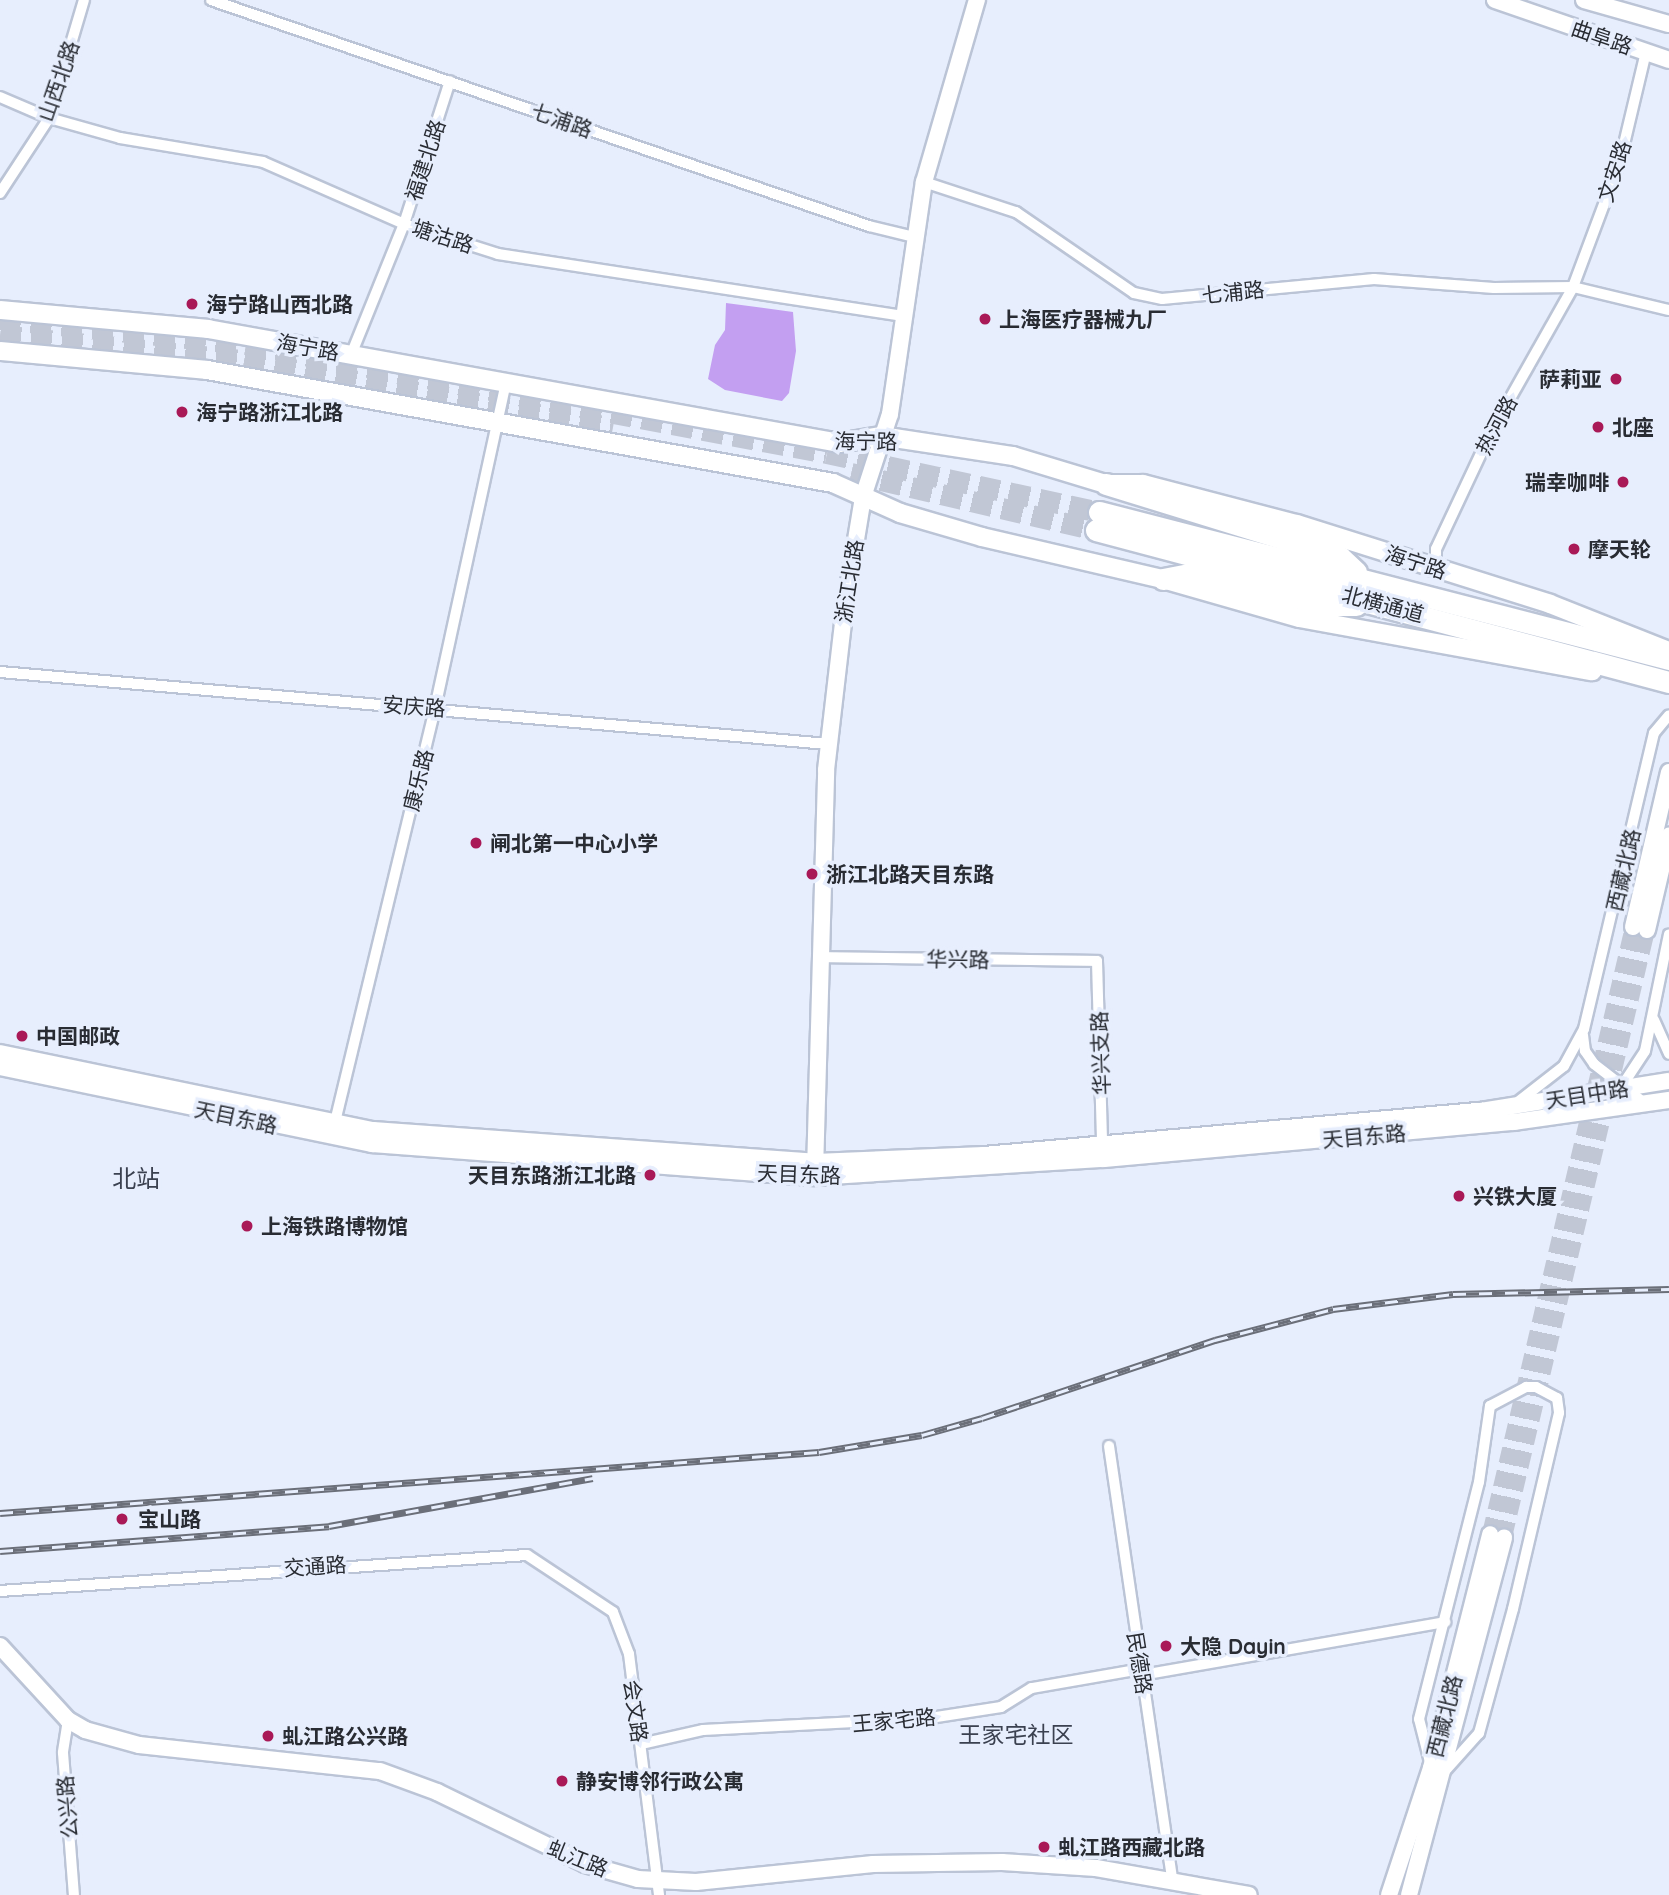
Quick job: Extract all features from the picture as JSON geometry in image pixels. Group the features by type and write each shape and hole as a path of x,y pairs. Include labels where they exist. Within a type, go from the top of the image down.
{"highway":[{"path":"1106,484 1340,557 1363,578"},
{"name":"北横通道","path":"1669,659 1461,614 1394,606 1097,521 1363,578 1461,614 1669,682"},
{"path":"1163,579 1200,572 1326,605 1394,606"}],"main road":[{"name":"浙江北路","path":"815,1169 819,957 828,744 863,496 890,414 924,182 977,0"},
{"name":"曲阜路","path":"1495,0 1669,60"},
{"name":"曲阜路","path":"1584,0 1669,24"},
{"name":"海宁路","path":"0,310 177,325 839,443 881,436 1013,456 1106,484 1143,484 1220,504 1550,604 1669,651"},
{"name":"海宁路","path":"0,351 183,366 833,483 982,537 1163,579 1299,618 1604,673 1669,690"},
{"name":"西藏北路","path":"1669,772 1640,928 1669,836"},
{"name":"天目东路","path":"0,1053 333,1130 372,1143 815,1169 1104,1160 1604,1112"},
{"name":"天目东路","path":"0,1067 333,1130"},
{"name":"天目中路","path":"1506,1108 1669,1081"},
{"name":"天目中路","path":"1604,1112 1669,1100"},
{"name":"天目东路","path":"815,1169 1506,1108"},
{"name":"西藏北路","path":"1409,1895 1497,1536"},
{"name":"虬江路","path":"0,1646 68,1720 85,1730 139,1745 380,1770 437,1791 585,1864 659,1889 873,1864 1002,1862 1096,1868 1249,1895"},
{"name":"西藏北路","path":"1388,1895 1438,1769"}],"street":[{"name":"山西北路","path":"0,193 49,118 84,0"},
{"name":"七浦路","path":"211,0 869,226 914,237"},
{"name":"文安路","path":"1573,287 1620,161 1646,52"},
{"name":"福建北路","path":"351,355 404,224 450,81"},
{"name":"塘沽路","path":"0,97 49,118 138,142 263,162 404,224 527,260 903,316"},
{"name":"七浦路","path":"924,182 1016,212 1134,293 1162,299 1374,279 1494,288 1573,287 1669,310"},
{"name":"热河路","path":"1436,569 1436,549 1490,434 1573,287"},
{"name":"康乐路","path":"333,1130 435,708 506,382"},
{"name":"安庆路","path":"0,672 828,744"},
{"name":"西藏北路","path":"1506,1108 1555,1076 1572,1055 1584,1029 1654,733 1669,715"},
{"path":"1604,1112 1639,1063 1653,1013 1669,934"},
{"name":"华兴路","path":"819,957 1097,961"},
{"name":"华兴支路","path":"1097,961 1102,1145"},
{"path":"1653,1013 1669,1054"},
{"name":"西藏北路","path":"1584,1029 1585,1051 1601,1070 1647,1106"},
{"path":"1601,1070 1621,1074 1639,1063"},
{"path":"1526,1387 1545,1390 1557,1398 1559,1413 1513,1609 1479,1733 1438,1769 1419,1719 1445,1622 1479,1482 1490,1406 1526,1387"},
{"name":"民德路","path":"1109,1446 1172,1880"},
{"name":"交通路","path":"0,1591 423,1559 527,1555 613,1612"},
{"name":"会文路","path":"613,1612 629,1654 659,1889"},
{"name":"王家宅路","path":"641,1744 703,1730 942,1717 1001,1707 1032,1688 1445,1622"},
{"name":"公兴路","path":"68,1720 63,1753 74,1895"}],"shaded area":[{"path":"726,303 793,312 796,351 789,393 782,401 725,390 708,379 715,345 725,330"}],"tunnel":[{"path":"0,319 246,344 827,453 1099,512"},
{"path":"0,335 244,360 613,428"},
{"path":"851,473 1096,530"},
{"path":"1490,1534 1633,927"},
{"path":"1504,1537 1647,930"}],"railway":[{"path":"0,1513 819,1452 922,1435 982,1418 1215,1340 1333,1309 1453,1294 1669,1289"},
{"path":"0,1551 329,1526 593,1478"}],"place":[{"name":"海宁路山西北路","path":"192,304"},
{"name":"上海医疗器械九厂","path":"985,319"},
{"name":"萨莉亚","path":"1616,379"},
{"name":"海宁路浙江北路","path":"182,412"},
{"name":"北座","path":"1598,427"},
{"name":"瑞幸咖啡","path":"1623,482"},
{"name":"摩天轮","path":"1574,549"},
{"name":"闸北第一中心小学","path":"476,843"},
{"name":"浙江北路天目东路","path":"812,874"},
{"name":"中国邮政","path":"22,1036"},
{"name":"天目东路浙江北路","path":"650,1175"},
{"name":"兴铁大厦","path":"1459,1196"},
{"name":"上海铁路博物馆","path":"247,1226"},
{"name":"宝山路","path":"122,1519"},
{"name":"大隐 Dayin","path":"1166,1646"},
{"name":"虬江路公兴路","path":"268,1736"},
{"name":"静安博邻行政公寓","path":"562,1781"},
{"name":"虬江路西藏北路","path":"1044,1847"}],"district":[{"name":"北站","path":"136,1179"},
{"name":"王家宅社区","path":"1016,1735"}]}
